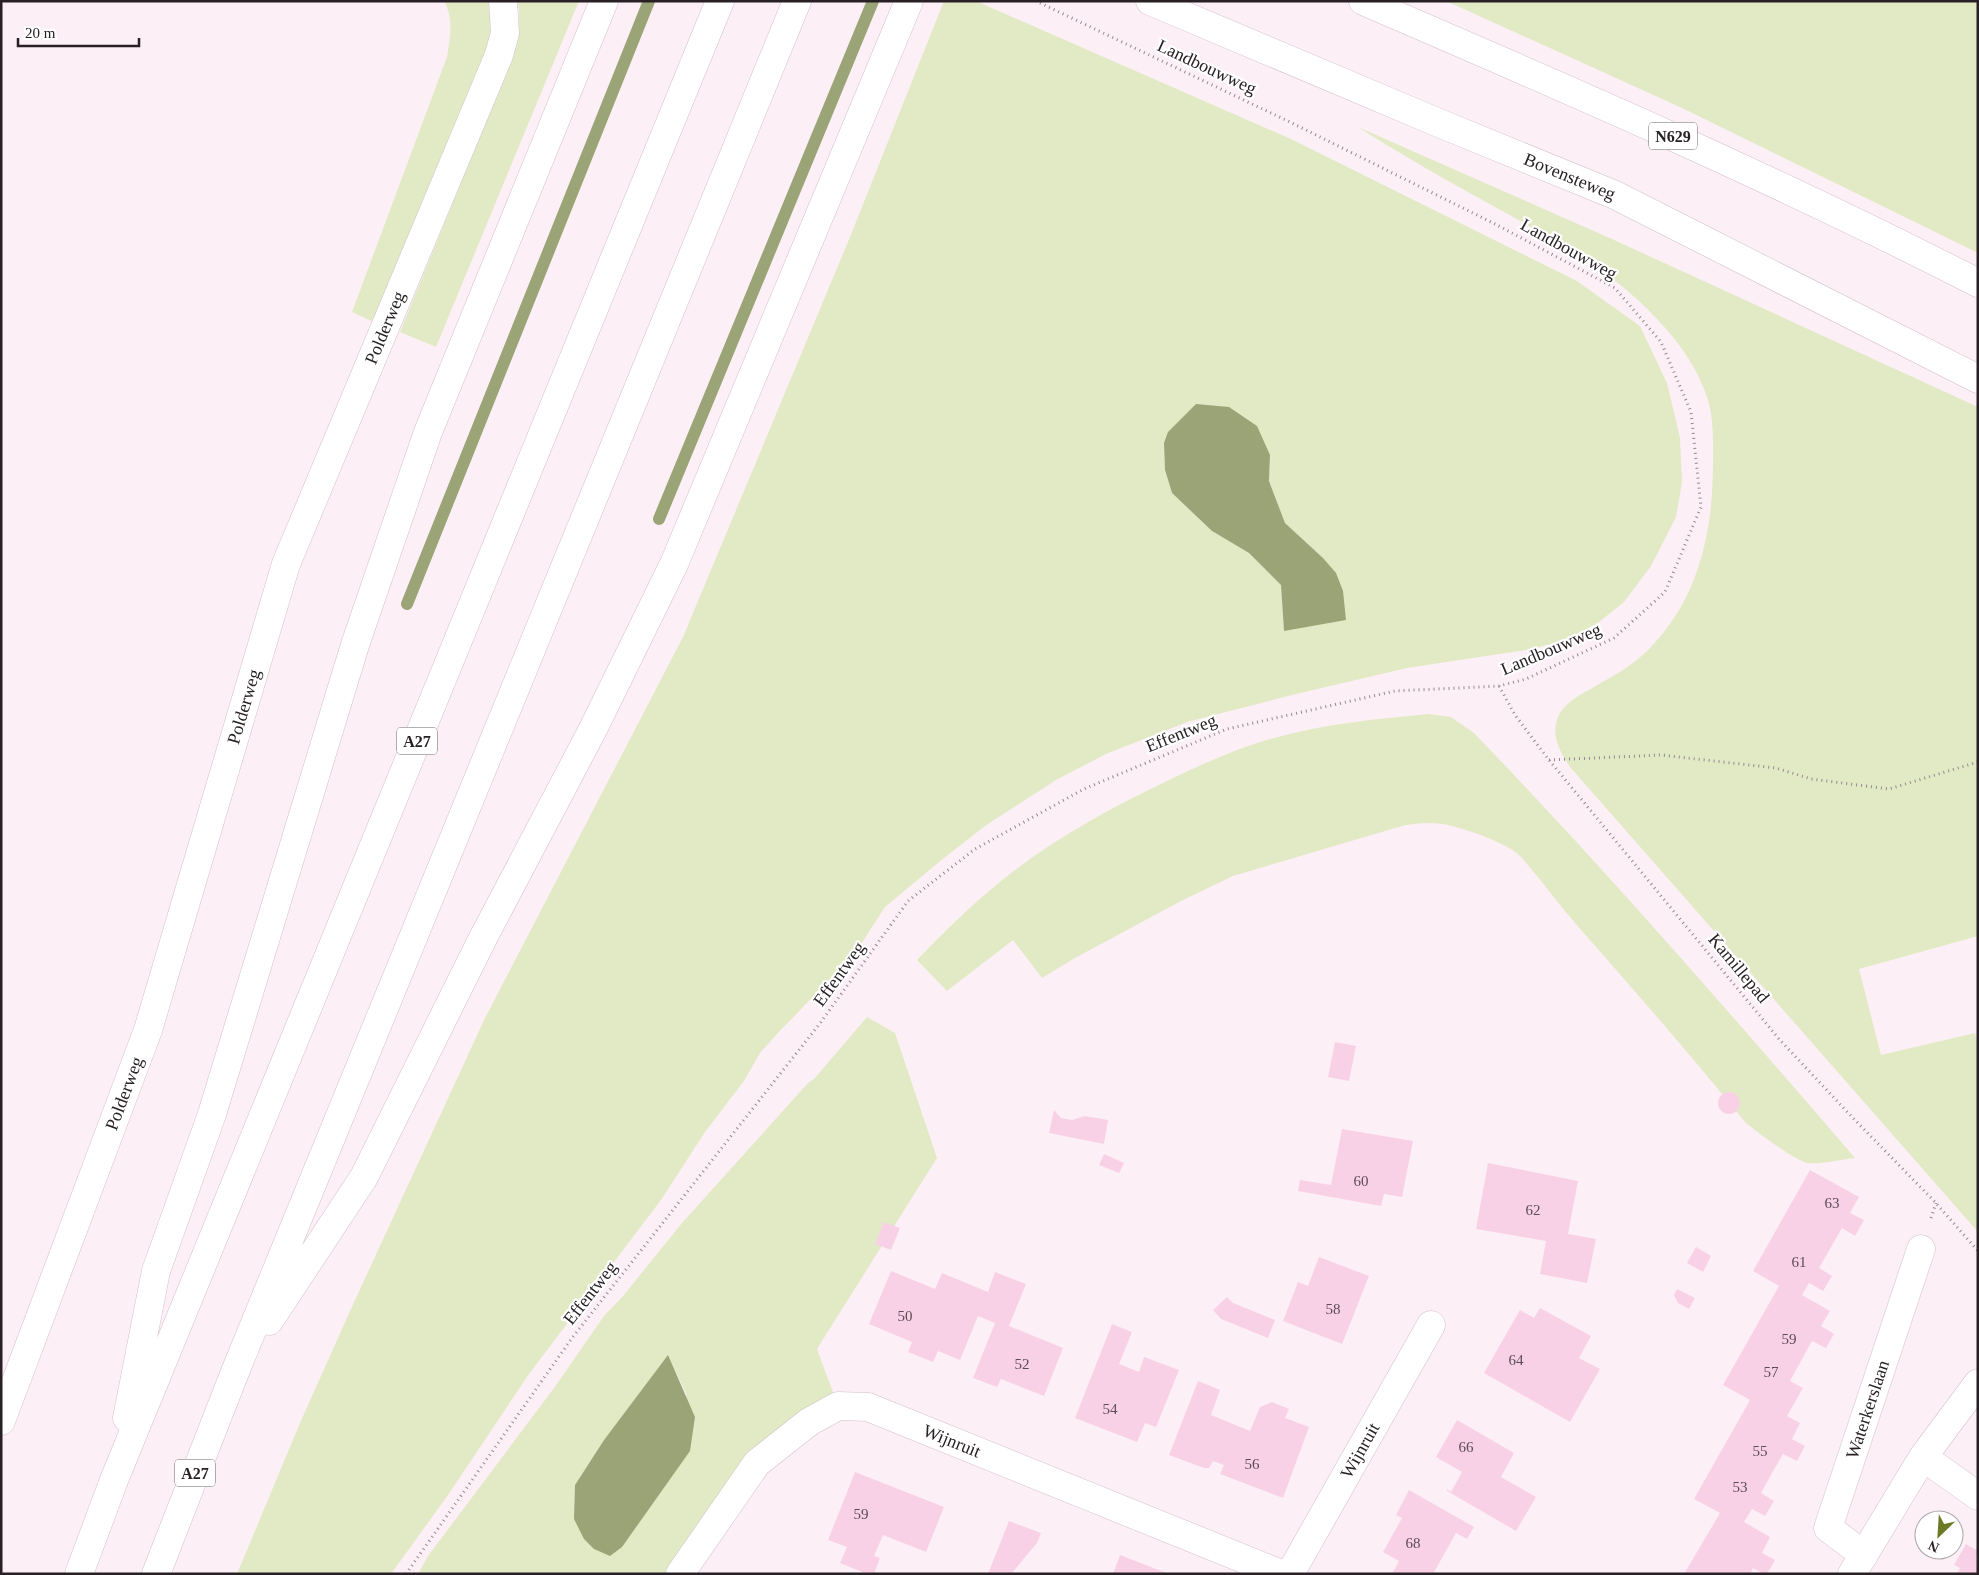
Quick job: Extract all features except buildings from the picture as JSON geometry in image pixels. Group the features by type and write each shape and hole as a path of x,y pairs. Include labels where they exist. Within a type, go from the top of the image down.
{"main road":[{"name":"Polderweg","path":"1,1421 148,1030 286,564 499,55 505,33 504,1"},
{"name":"A27","path":"114,1480 156,1271 212,1114 355,645 428,432 604,1"},
{"name":"A27","path":"79,1574 114,1480 720,1"},
{"name":"A27","path":"156,1574 235,1372 797,1"},
{"name":"A27","path":"235,1372 364,1177 483,938 597,722 674,564 909,1"},
{"name":"Bovensteweg","path":"1150,1 1615,195 1978,380"},
{"name":"N629","path":"1363,1 1700,149 1882,234 1978,283"},
{"name":"Waterkerslaan","path":"1920,1249 1828,1528 1858,1564 1923,1457 1978,1383"},
{"name":"Wijnruit","path":"1290,1574 1431,1326"},
{"name":"Wijnruit","path":"680,1574 757,1463 809,1422 838,1406 868,1407 1281,1574"},
{"path":"1923,1457 1978,1496"}],"path":[{"name":"Landbouwweg","path":"1036,1 1301,128 1497,225 1615,288 1661,342 1691,412 1700,507 1665,592 1614,638 1526,679 1499,686"},
{"name":"Kamillepad","path":"1499,686 1515,714 1549,760 1780,1039 1852,1117 1936,1203 1978,1251"},
{"name":"Effentweg","path":"406,1574 572,1338 821,1022 908,901 974,849 1084,789 1227,729 1395,691 1499,686"},
{"path":"1549,760 1661,754 1776,768 1811,779 1889,789 1978,762"}],"shaded area":[{"path":"444,1 492,1 494,24 489,49 374,322 352,312 447,57 450,21"},
{"path":"518,1 579,1 436,347 400,332 510,63 518,32"},
{"path":"944,1 976,1 1291,139 1577,281 1640,326 1667,383 1680,438 1682,482 1676,517 1651,566 1624,602 1599,622 1570,638 1533,649 1407,668 1187,722 1106,754 1056,780 985,826 885,907 856,952 760,1053 744,1081 705,1132 661,1200 529,1374 448,1495 391,1574 237,1574 300,1423 485,1018 683,637 850,237","holes":["1164,443 1270,455 1269,481 1285,523 1323,558 1284,631 1281,585 1249,553 1212,531 1172,493 1165,470"]},
{"path":"1446,1 1978,1 1978,253 1682,108"},
{"path":"1358,127 1612,239 1978,407 1978,936 1859,969 1881,1055 1975,1033 1978,1044 1978,1232 1570,767 1559,748 1555,727 1560,713 1578,696 1613,676 1650,648 1681,608 1700,562 1710,514 1713,438 1707,397 1693,365 1673,337 1641,302 1604,273 1565,247 1430,171"},
{"path":"1196,404 1229,407 1257,426 1270,455 1269,481 1285,523 1323,558 1336,573 1343,591 1346,620 1284,631 1281,585 1249,553 1212,531 1172,493 1165,470 1164,443 1168,432"},
{"path":"1428,714 1451,717 1474,733 1620,890 1715,996 1855,1158 1824,1163 1808,1163 1785,1152 1745,1122 1520,856 1495,841 1461,828 1443,824 1422,823 1402,826 1233,876 1181,901 1075,958 1042,978 1013,940 947,991 917,960 970,908 1008,875 1029,860 1073,831 1118,805 1192,769 1246,747 1293,733 1370,720"},
{"path":"867,1017 895,1033 937,1158 817,1349 834,1395 672,1574 418,1574 428,1556 554,1388 604,1316 623,1296 682,1223 808,1083 814,1079","holes":["668,1356 687,1395 575,1485 604,1440"]},
{"path":"668,1355 695,1417 690,1451 622,1547 610,1556 594,1549 584,1539 574,1519 575,1485 604,1440"}],"waterway":[{"path":"407,604 649,1"},
{"path":"659,519 873,1"}]}
